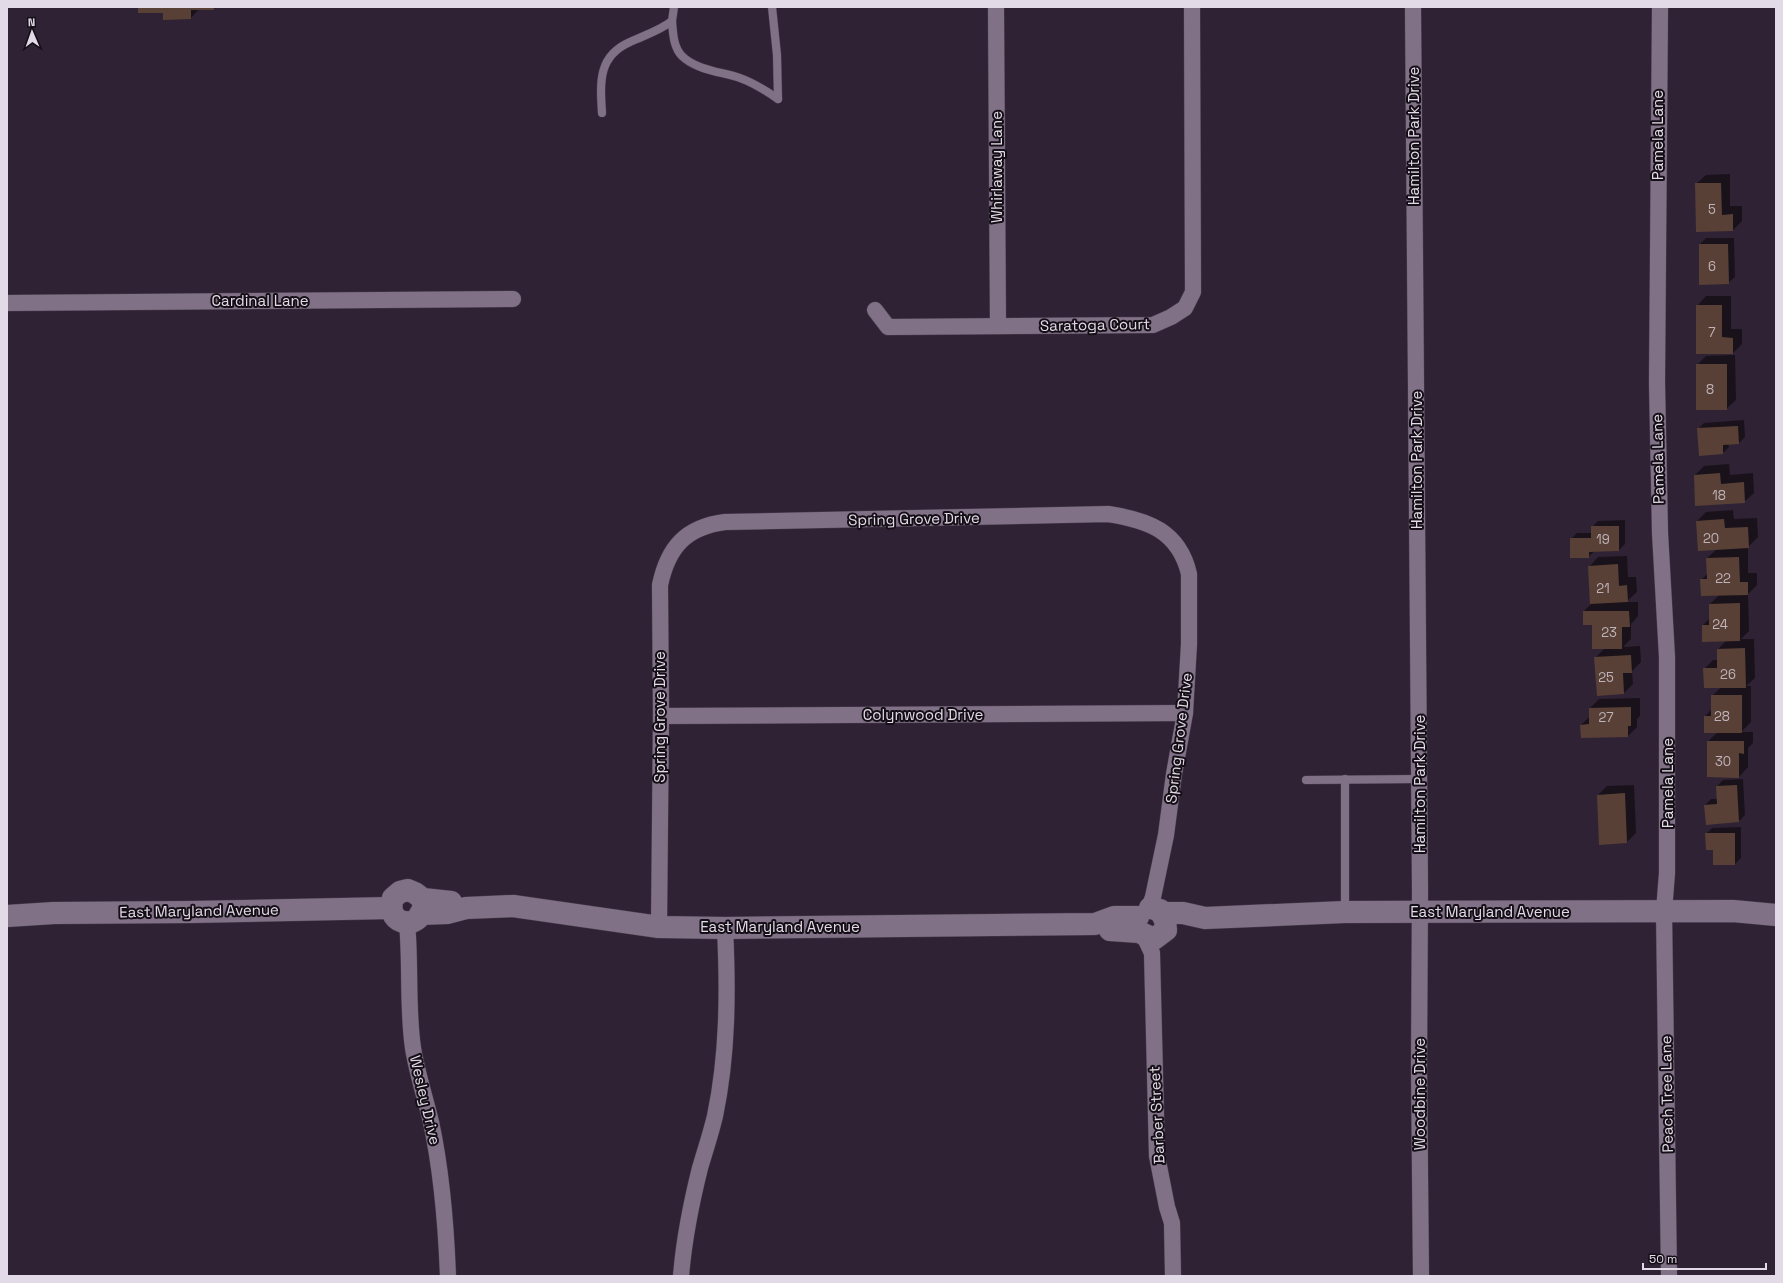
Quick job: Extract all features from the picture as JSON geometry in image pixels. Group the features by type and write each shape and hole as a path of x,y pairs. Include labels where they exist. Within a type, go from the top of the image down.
{"street":[{"name":"Whirlaway Lane","path":"996,7 998,326"},
{"name":"Saratoga Court","path":"875,310 888,327 1153,325 1171,317 1185,308 1193,292 1192,7"},
{"name":"Hamilton Park Drive","path":"1413,7 1420,912"},
{"name":"Pamela Lane","path":"1660,7 1657,382 1660,533 1667,657 1667,873 1664,911"},
{"name":"Cardinal Lane","path":"7,303 513,299"},
{"name":"Spring Grove Drive","path":"659,927 661,716 660,585 664,567 672,550 685,537 701,527 725,522 1108,514 1131,518 1153,526 1169,536 1180,549 1189,574 1189,644 1185,713 1174,774 1152,923"},
{"name":"Colynwood Drive","path":"661,716 1185,713"},
{"path":"408,890 415,893 417,912 400,921 394,916 391,908 393,898 400,892 408,890"},
{"name":"East Maryland Avenue","path":"417,912 447,912 466,908 513,906 659,927 725,928 1095,924 1113,931 1152,923 1194,926 1205,918 1345,912 1733,911 1776,915"},
{"name":"East Maryland Avenue","path":"7,916 54,913 391,908"},
{"name":"Peach Tree Lane","path":"1664,911 1669,1276"},
{"name":"Wesley Drive","path":"417,912 410,963 410,1011 413,1048 439,1165 445,1209 448,1276"},
{"name":"Woodbine Drive","path":"1420,912 1419,1068 1421,1276"},
{"name":"Barber Street","path":"1152,923 1157,1156 1167,1207 1172,1222 1173,1276"},
{"path":"681,1276 683,1249 688,1220 715,1117 723,1070 727,960 725,928"}],"lane":[{"path":"674,7 672,21 673,39 681,56 696,65 760,86 778,99 777,55 772,7"},
{"path":"602,112 600,83 606,62 615,52 628,42 662,28 672,21"},
{"path":"1345,779 1345,912"},
{"path":"1306,780 1420,779"}],"building":[{"path":"138,7 214,7 214,10 191,10 191,19 163,20 163,13 138,13"},
{"path":"1695,183 1721,183 1722,215 1733,214 1733,231 1696,232"},
{"path":"1699,244 1728,244 1729,284 1699,285"},
{"path":"1696,305 1722,305 1722,337 1733,338 1733,354 1696,354"},
{"path":"1696,364 1727,364 1727,410 1696,410"},
{"path":"1738,426 1739,444 1723,445 1723,454 1699,456 1697,428"},
{"path":"1720,473 1721,484 1744,482 1745,503 1695,506 1694,475"},
{"path":"1724,519 1725,528 1748,527 1749,548 1698,551 1696,521"},
{"path":"1591,526 1619,526 1619,551 1589,552 1589,558 1570,558 1570,538 1591,538"},
{"path":"1739,557 1740,582 1748,582 1748,595 1701,596 1700,579 1707,579 1706,558"},
{"path":"1618,564 1619,586 1627,585 1628,602 1590,604 1588,566"},
{"path":"1740,603 1740,641 1702,642 1702,625 1709,625 1709,604"},
{"path":"1583,611 1629,611 1630,627 1622,627 1622,649 1592,649 1592,625 1583,625"},
{"path":"1745,648 1746,688 1704,688 1703,668 1717,668 1717,649"},
{"path":"1631,655 1632,673 1623,673 1624,694 1597,696 1594,657"},
{"path":"1711,695 1742,695 1742,733 1704,733 1704,716 1711,716"},
{"path":"1631,707 1631,726 1628,726 1628,737 1581,738 1580,725 1589,724 1589,708"},
{"path":"1707,741 1744,741 1744,754 1739,753 1739,778 1707,777"},
{"path":"1737,785 1739,822 1706,825 1704,805 1717,804 1716,786"},
{"path":"1625,793 1627,843 1599,845 1597,795"},
{"path":"1705,833 1735,833 1735,865 1713,865 1713,850 1706,850"}]}
